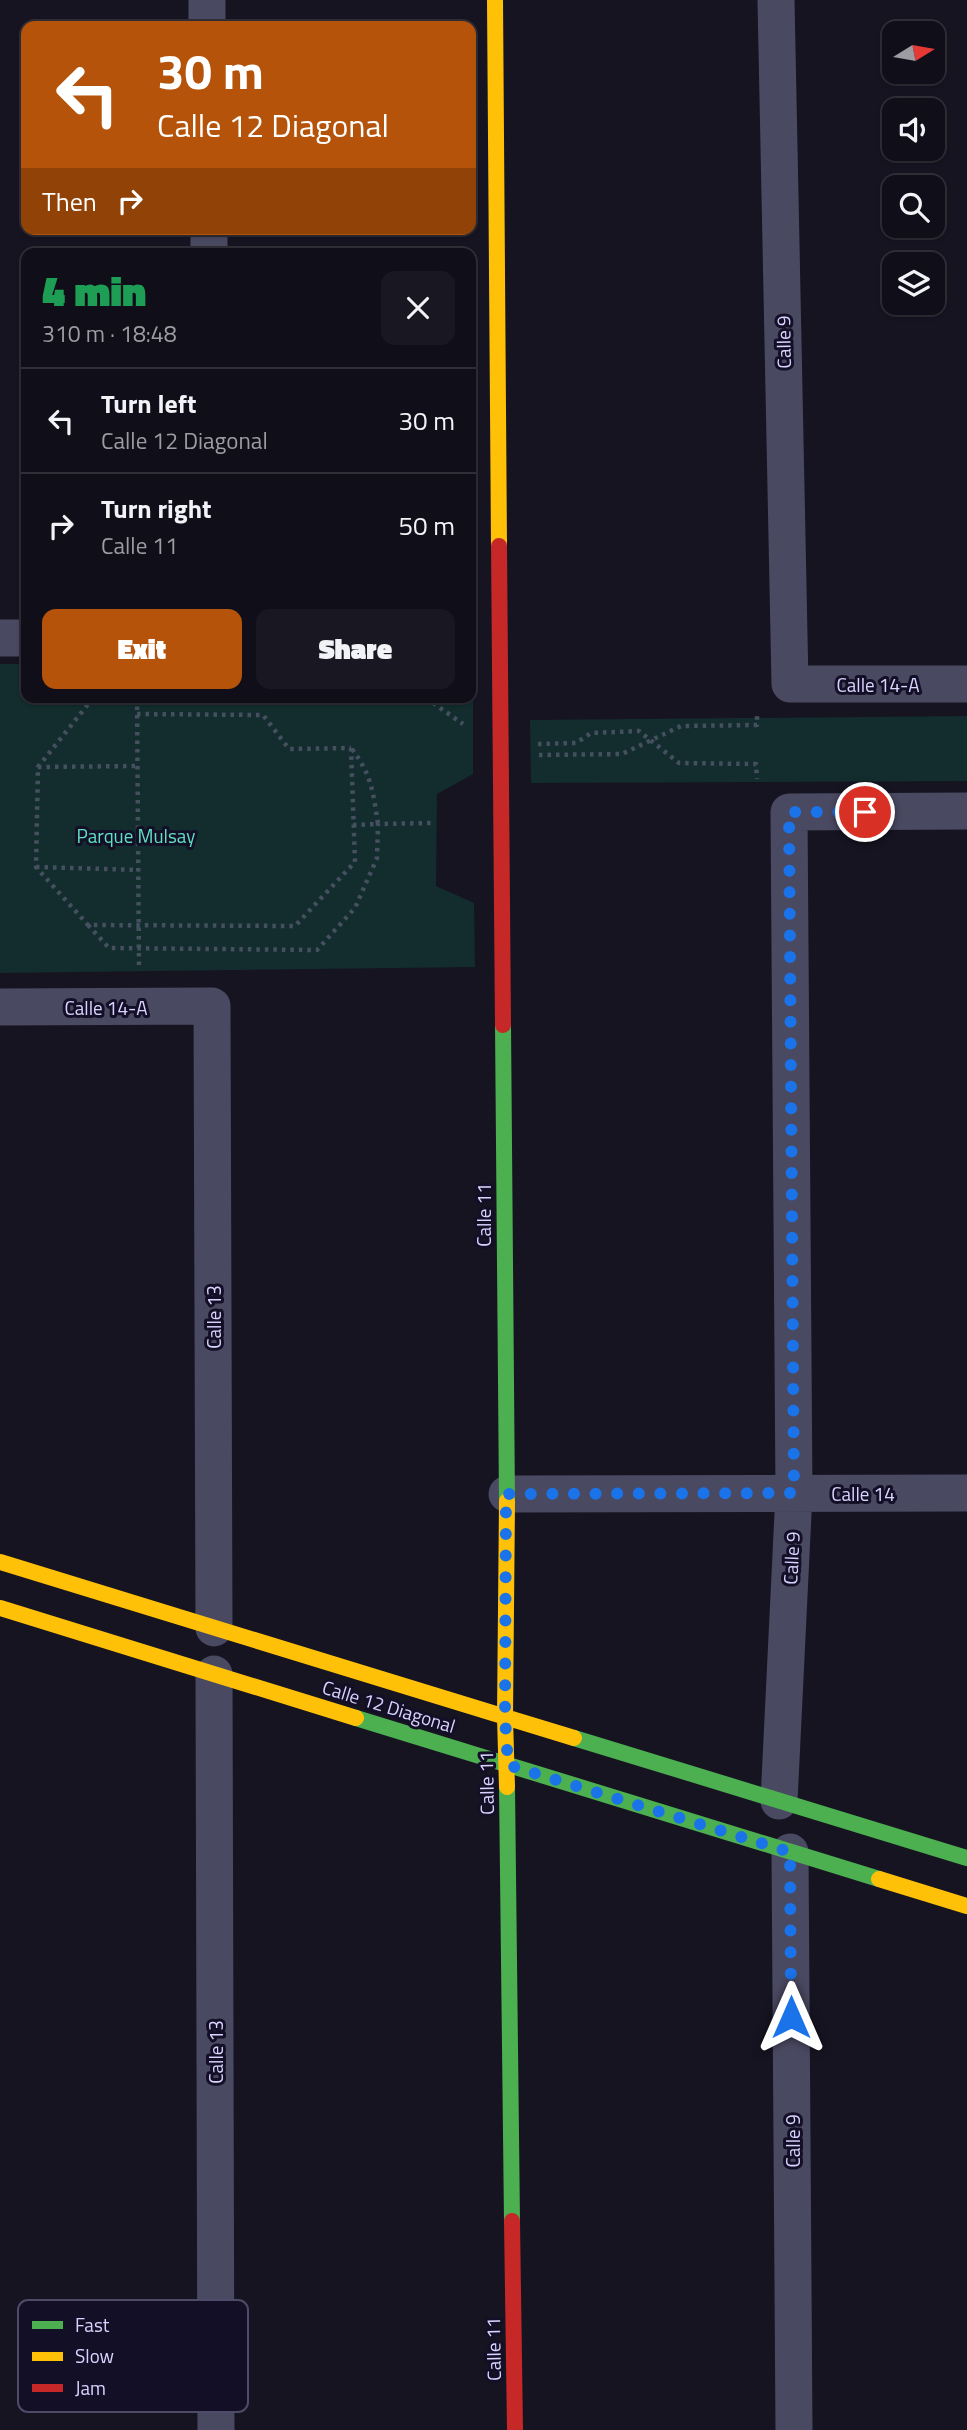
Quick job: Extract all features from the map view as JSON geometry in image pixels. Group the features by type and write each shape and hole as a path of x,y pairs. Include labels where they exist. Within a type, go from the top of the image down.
{"street":[{"path":"207,0 207,21"},
{"name":"Calle 11","path":"495,0 506,1494 505,1717 508,1765 515,2430"},
{"name":"Calle 9","path":"776,0 790,684"},
{"path":"0,638 21,638"},
{"name":"Calle 14-A","path":"790,684 967,684"},
{"name":"Calle 9","path":"779,1801 794,1493 789,812 967,811"},
{"name":"Calle 14-A","path":"0,1007 212,1006"},
{"name":"Calle 13","path":"212,1006 214,1628"},
{"name":"Calle 14","path":"506,1494 967,1493"},
{"name":"Calle 12 Diagonal","path":"0,1562 967,1858"},
{"name":"Calle 12 Diagonal","path":"0,1608 967,1906"},
{"name":"Calle 13","path":"214,1674 216,2300"},
{"name":"Calle 9","path":"790,1852 794,2430"},
{"name":"Calle 13","path":"216,2412 216,2430"}],"path":[{"path":"89,703 38,767 36,867 109,948 317,950 355,908 377,858 378,824 372,784 351,748"},
{"path":"136,703 139,974"},
{"path":"433,703 467,726"},
{"path":"533,755 622,754 681,726 757,725 757,713"},
{"path":"137,714 263,715 289,749 351,748"},
{"path":"534,744 576,743 591,733 639,731 679,763 756,764 757,779"},
{"path":"88,925 295,926 355,862 351,748"},
{"path":"38,767 137,766"},
{"path":"353,825 433,823"},
{"path":"36,867 138,870"}],"green space":[{"name":"Parque Mulsay","path":"0,664 21,664 21,703 473,703 473,774 437,794 436,886 474,903 475,967 0,973"},
{"path":"967,716 967,781 531,783 530,720"}],"traffic: fast":[{"path":"503,1025 507,1501"},
{"path":"356,1718 879,1879"},
{"path":"574,1738 967,1858"},
{"path":"507,1787 512,2221"}],"traffic: slow":[{"path":"495,0 499,546"},
{"path":"507,1501 507,1787"},
{"path":"0,1562 574,1738"},
{"path":"0,1608 356,1718"},
{"path":"879,1879 967,1906"}],"traffic: jam":[{"path":"499,546 503,1025"},
{"path":"512,2221 515,2430"}],"route":[{"path":"791,2017 790,1852 508,1765 505,1717 506,1494 794,1493 789,812 865,812"}]}
